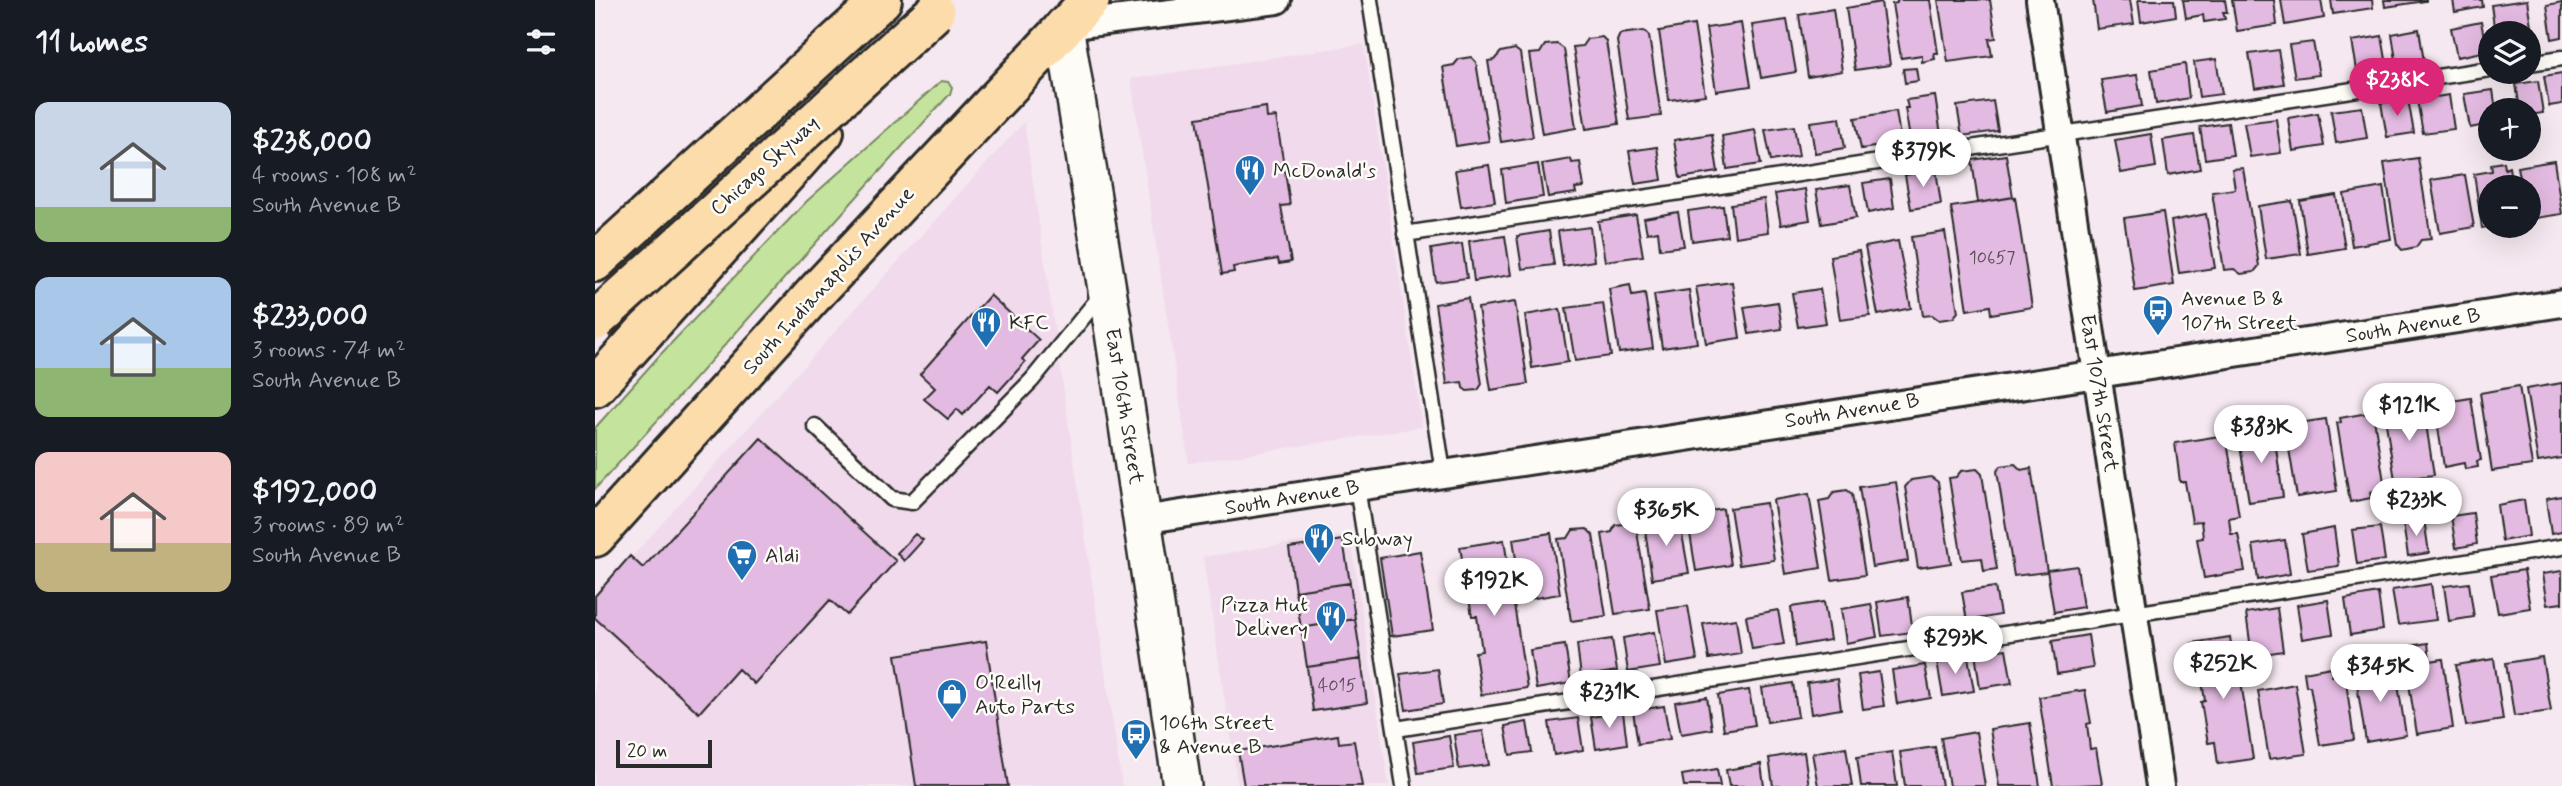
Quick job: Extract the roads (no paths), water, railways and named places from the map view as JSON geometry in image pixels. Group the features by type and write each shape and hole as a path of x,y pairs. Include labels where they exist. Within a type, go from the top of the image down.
{"main road":[{"path":"595,387 941,4"},
{"name":"Chicago Skyway","path":"595,321 941,4"},
{"name":"Chicago Skyway","path":"595,262 869,12"},
{"name":"East 106th Street","path":"1077,13 1106,290 1182,786"},
{"name":"South Indianapolis Avenue","path":"595,537 817,291 1077,13"}],"street":[{"path":"1077,13 1277,0"},
{"name":"East 107th Street","path":"2040,0 2160,786"},
{"name":"South Avenue B","path":"1142,520 2562,303"}],"lane":[{"path":"1370,0 1443,472"},
{"path":"2541,61 2562,58"},
{"path":"1405,234 2478,71"},
{"path":"815,426 893,499 912,502 1032,380 1106,290"},
{"path":"1357,487 1404,786"},
{"path":"1396,729 2562,547"}],"place":[{"name":"McDonald's","path":"1250,197"},
{"name":"Avenue B & 107th Street","path":"2158,337"},
{"name":"KFC","path":"986,349"},
{"name":"Subway","path":"1319,565"},
{"name":"Aldi","path":"742,582"},
{"name":"Pizza Hut Delivery","path":"1331,643"},
{"name":"O'Reilly Auto Parts","path":"952,721"},
{"name":"106th Street & Avenue B","path":"1136,761"}]}
